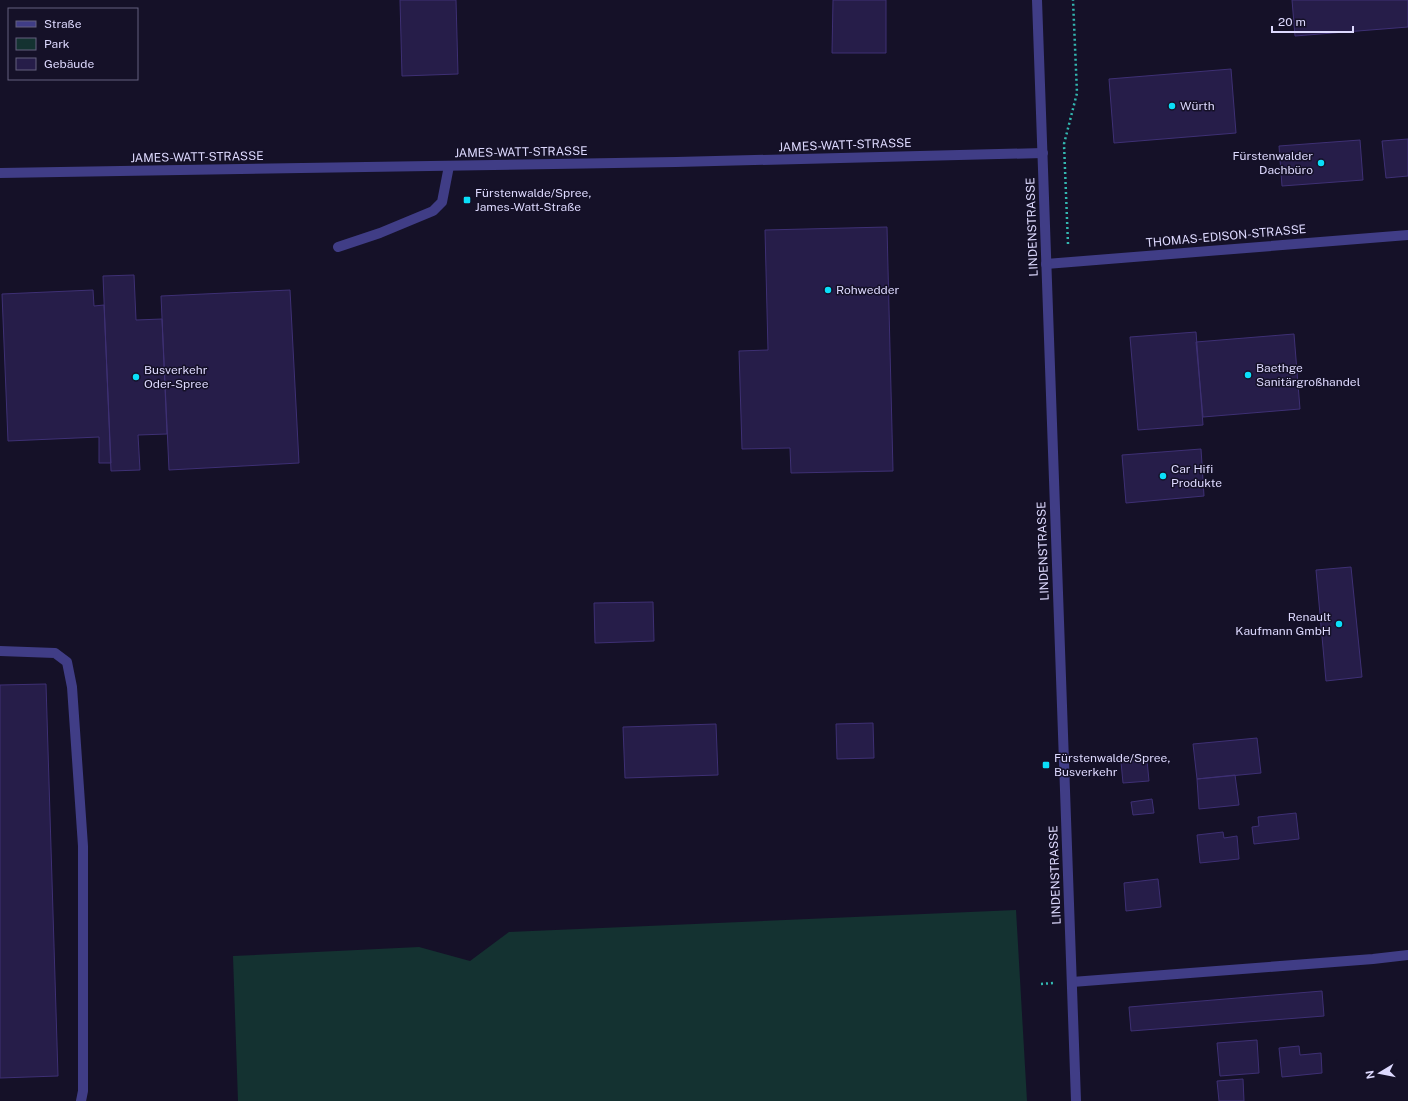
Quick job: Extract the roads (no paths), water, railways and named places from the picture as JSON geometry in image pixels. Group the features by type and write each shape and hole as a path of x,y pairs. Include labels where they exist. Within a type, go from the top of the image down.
{"street":[{"name":"LINDENSTRASSE","path":"1037,0 1076,1101"},
{"name":"JAMES-WATT-STRASSE","path":"0,174 770,160 1043,153"},
{"path":"338,247 380,233 433,211 442,202 449,166"},
{"name":"THOMAS-EDISON-STRASSE","path":"1046,264 1408,235"},
{"path":"0,651 55,653 67,662 72,687 83,846 82,1091 80,1101"},
{"path":"1072,982 1408,955"}],"place":[{"name":"Würth","path":"1172,106"},
{"name":"Fürstenwalder Dachbüro","path":"1321,163"},
{"name":"Fürstenwalde/Spree, James-Watt-Straße","path":"467,200"},
{"name":"Rohwedder","path":"828,290"},
{"name":"Baethge Sanitärgroßhandel","path":"1248,375"},
{"name":"Busverkehr Oder-Spree","path":"136,377"},
{"name":"Car Hifi Produkte","path":"1163,476"},
{"name":"Renault Kaufmann GmbH","path":"1339,624"},
{"name":"Fürstenwalde/Spree, Busverkehr","path":"1046,765"}]}
